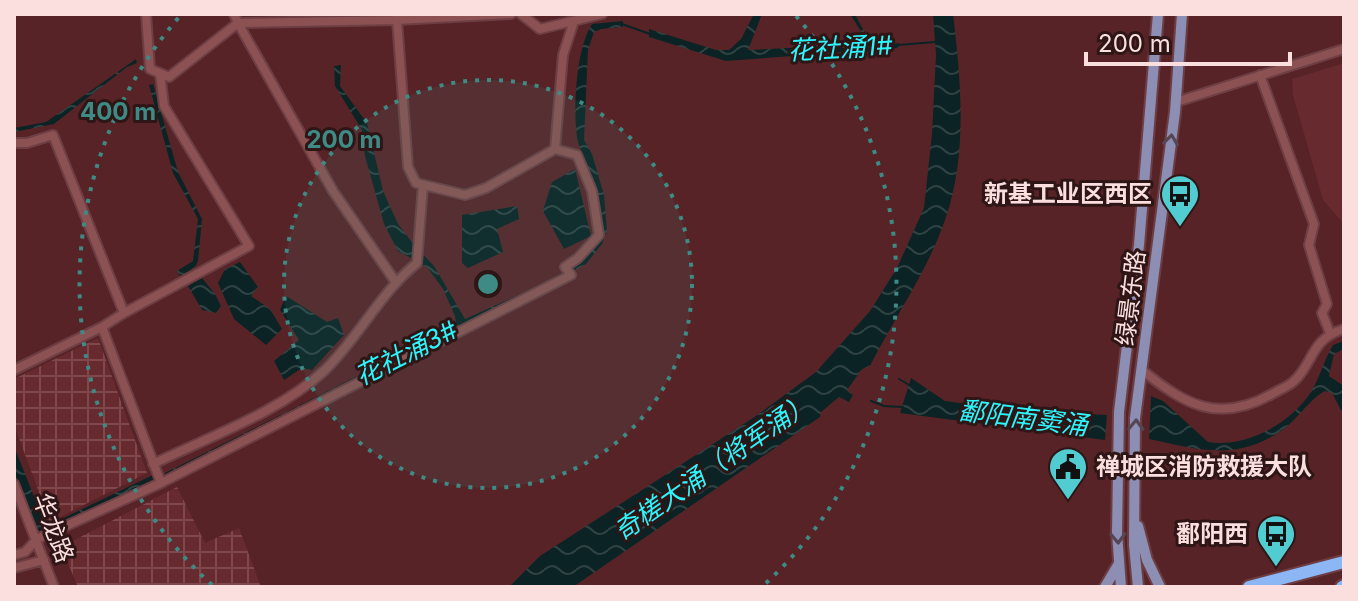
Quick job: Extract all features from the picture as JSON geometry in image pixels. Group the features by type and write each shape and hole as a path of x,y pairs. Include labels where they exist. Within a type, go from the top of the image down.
{"highway":[{"path":"1249,587 1344,562"}],"main road":[{"name":"绿景东路","path":"1121,587 1119,412 1139,245 1158,14"},
{"name":"绿景东路","path":"1138,587 1134,545 1135,418 1176,102 1182,14"},
{"path":"1136,515 1147,560 1160,587"},
{"path":"1105,587 1119,563"}],"street":[{"path":"146,14 150,69 169,77 236,18 511,14"},
{"path":"521,14 540,29 602,14"},
{"path":"14,555 25,552 37,539 158,475 568,271 565,267 599,235 592,191 577,155 555,149 486,188 465,195 416,183 408,167 397,17"},
{"path":"236,18 333,191 395,281"},
{"path":"555,149 563,55 574,21"},
{"path":"1176,102 1344,49"},
{"path":"14,370 102,327 249,246 164,106 160,73"},
{"path":"1260,75 1314,224 1309,245 1327,304 1322,313 1330,333"},
{"path":"14,143 27,143 53,135 124,313"},
{"path":"158,475 273,407 324,371 362,327 395,281 417,263 423,185"},
{"path":"102,327 158,475"},
{"path":"1142,370 1168,391 1205,407 1231,410 1256,403 1294,381 1310,355 1330,333 1344,329"},
{"name":"华龙路","path":"14,484 54,587"},
{"path":"14,568 44,560"}],"shaded area":[{"path":"1344,63 1344,224 1323,200 1293,95 1292,79"},
{"path":"98,338 147,473 50,522 14,425 14,379"},
{"path":"177,487 205,543 239,528 261,587 78,587 61,547"}],"water":[{"path":"754,14 762,14 748,50 869,44 850,14 855,14 871,39 882,44 899,43 899,48 726,61 649,37 649,29 716,50 729,50 741,39"},
{"name":"奇槎大涌（将军涌）","path":"933,14 953,14 956,39 961,118 952,195 929,258 870,366 862,369 847,390 853,395 849,402 839,397 821,412 820,417 573,587 509,587 540,556 753,418 816,372 870,311 897,268 924,208 936,55"},
{"path":"623,21 623,27 594,32 588,50 584,140 592,154 604,195 607,231 602,244 586,264 518,302 164,478 165,473 456,324 443,289 427,267 398,251 384,224 365,156 362,130 335,86 334,66 341,65 340,86 367,123 383,191 398,224 434,266 465,319 569,269 589,250 596,238 598,200 577,137 577,79 582,48 592,24"},
{"path":"136,59 137,63 127,67 54,124 14,132 14,128 46,122"},
{"path":"153,84 178,172 202,219 198,261 195,267 180,276 177,271 193,261 198,219 173,173 149,85"},
{"path":"575,169 591,236 564,249 543,211 552,182"},
{"path":"517,206 519,219 497,229 503,252 468,268 462,263 462,215"},
{"path":"240,262 258,287 251,296 270,309 282,329 266,345 234,319 218,283 225,269"},
{"path":"202,278 221,306 216,313 202,310 188,286"},
{"path":"286,296 327,322 338,318 344,335 312,370 302,368 284,380 274,361 299,340 280,310"},
{"path":"1344,341 1344,349 1334,354 1329,376 1344,386 1344,416 1332,393 1325,391 1285,428 1251,446 1202,449 1149,439 1151,396 1163,401 1208,442 1237,441 1266,431 1302,404 1333,345"},
{"path":"911,378 945,401 1072,418 1089,414 1107,415 1105,440 900,413"},
{"path":"14,446 46,527 46,532 40,535 14,472"},
{"path":"155,474 154,479 51,530 49,525"}],"waterway":[{"name":"花社涌3#","path":"622,24 650,34"},
{"name":"花社涌1#","path":"898,45 935,42"},
{"name":"鄱阳南窦涌","path":"899,379 909,385"},
{"name":"鄱阳南窦涌","path":"871,401 884,406 903,407"}],"place":[{"name":"新基工业区西区","path":"1180,228"},
{"name":"禅城区消防救援大队","path":"1068,501"},
{"name":"鄱阳西","path":"1276,568"}]}
